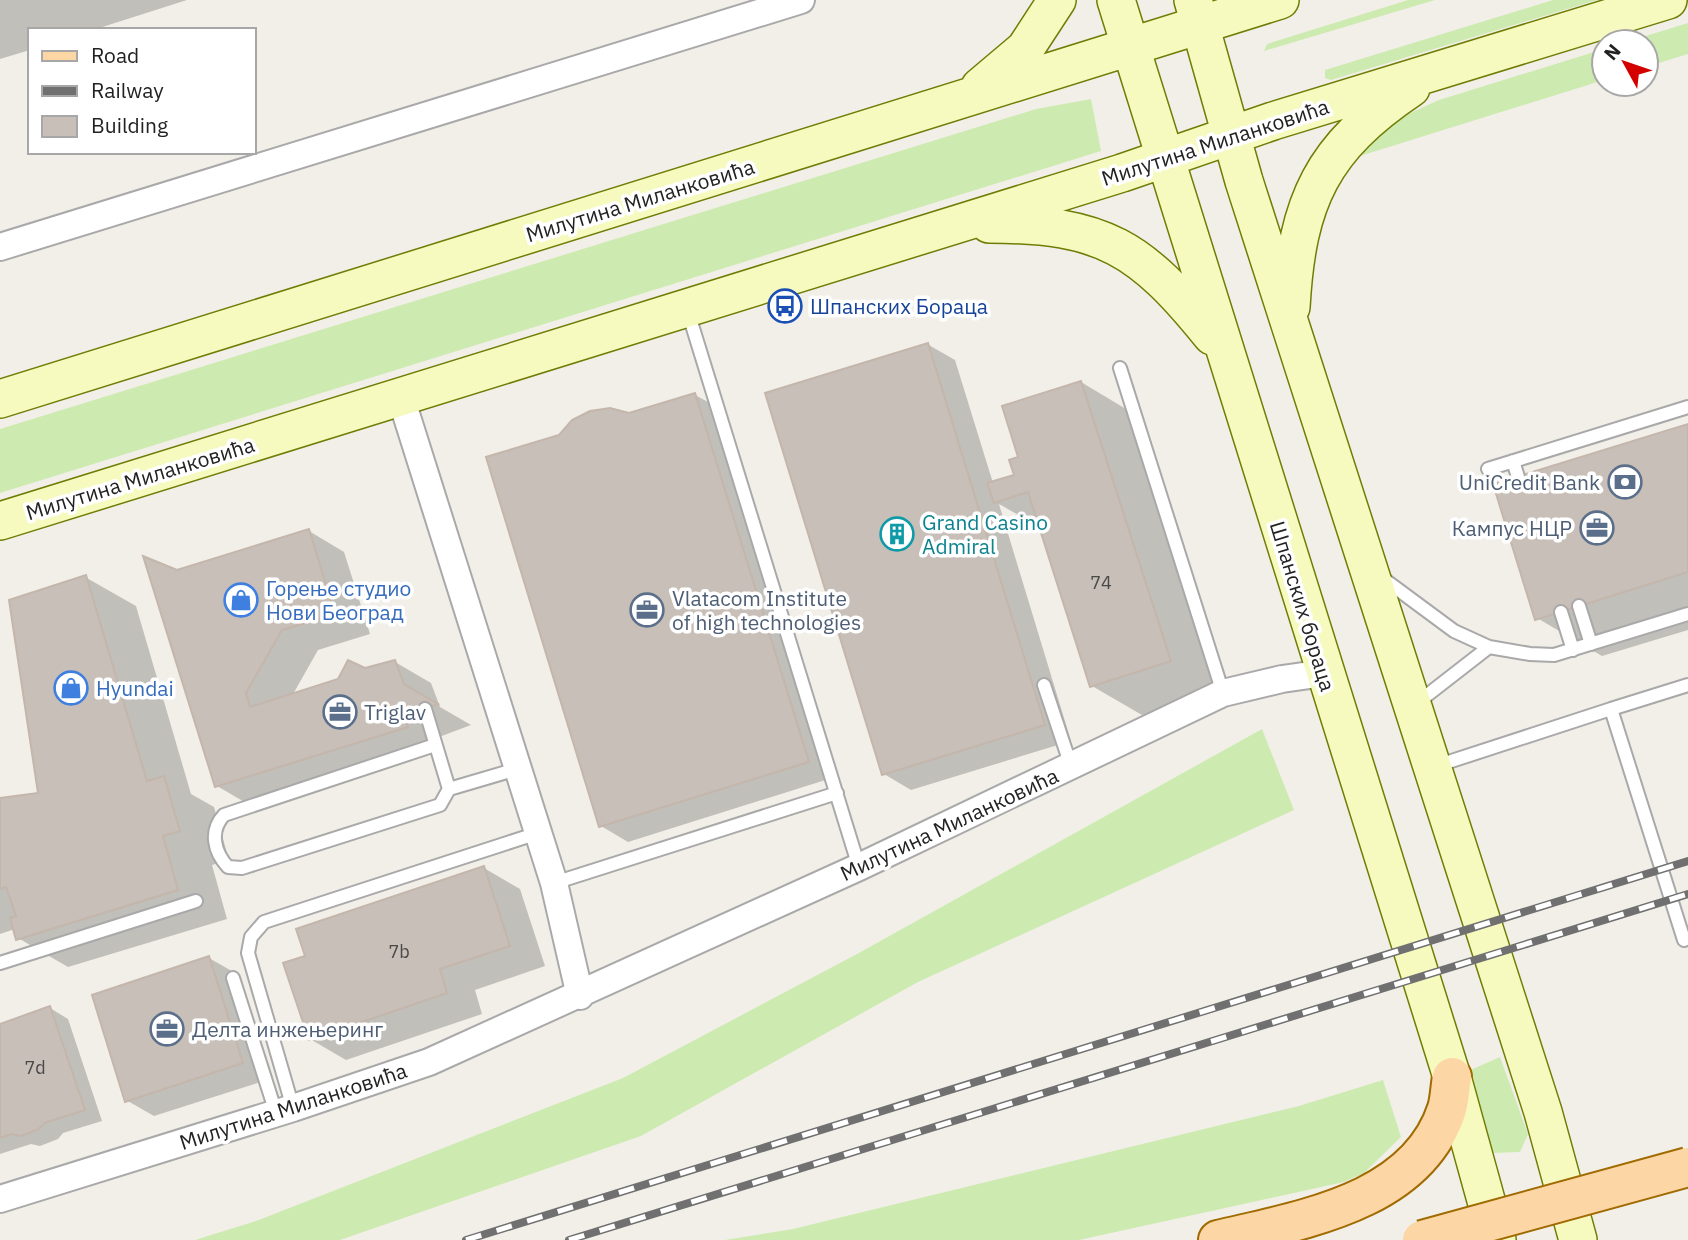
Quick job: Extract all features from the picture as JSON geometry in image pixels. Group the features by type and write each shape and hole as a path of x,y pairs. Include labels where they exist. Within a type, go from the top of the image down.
{"main road":[{"path":"1219,1240 1348,1204 1389,1185 1415,1161 1434,1133 1447,1110 1452,1077"},
{"path":"1422,1240 1688,1167"}],"street":[{"path":"0,247 802,0"},
{"path":"956,102 996,76 1025,49 1057,0"},
{"name":"Шпанских бораца","path":"1116,0 1163,158 1452,1077 1493,1226"},
{"name":"Милутина Миланковића","path":"0,399 1130,48 1197,12 1280,0"},
{"name":"Милутина Миланковића","path":"0,522 1668,0"},
{"path":"1197,12 1244,181 1433,767 1561,1176 1578,1240"},
{"path":"1290,326 1293,272 1310,203 1320,175 1350,136 1380,110 1438,70"},
{"path":"959,224 1020,224 1061,229 1106,241 1131,253 1175,292 1226,353"},
{"path":"401,398 554,883 580,996"},
{"name":"Милутина Миланковића","path":"0,1199 284,1111 429,1062 580,996 859,867 1223,693 1282,679 1324,673"}],"lane":[{"path":"687,308 859,867"},
{"path":"1120,368 1223,693"},
{"path":"1488,469 1688,407"},
{"path":"1531,456 1536,471"},
{"path":"1513,461 1518,477"},
{"path":"1370,570 1454,631 1489,647 1555,655 1688,614"},
{"path":"1579,606 1591,644"},
{"path":"1561,612 1573,650"},
{"path":"1413,705 1489,647"},
{"path":"1044,685 1071,766"},
{"path":"1433,767 1688,685"},
{"path":"425,709 449,789"},
{"path":"1611,709 1684,940 1688,939"},
{"path":"435,745 224,815 216,823 214,834 221,859 228,867 242,868 440,805 449,789 517,769"},
{"path":"554,883 837,793"},
{"path":"284,1111 248,953 251,937 257,929 264,922 538,833"},
{"path":"0,963 196,901"},
{"path":"233,978 284,1111"}],"green space":[{"path":"1408,0 1435,0 1264,51 1267,44"},
{"path":"1553,0 1597,0 1331,80 1325,78 1325,70"},
{"path":"1688,23 1688,54 1660,63 1660,32"},
{"path":"1590,53 1590,84 1344,161 1386,124 1439,100"},
{"path":"1091,99 1101,151 0,493 0,429 1036,109"},
{"path":"1262,729 1294,810 918,982 641,1136 340,1240 195,1240 256,1221 623,1078 857,954"},
{"path":"1500,1057 1528,1134 1520,1152 1493,1153 1466,1072"},
{"path":"1383,1080 1401,1137 1364,1173 1344,1182 1079,1240 725,1240 793,1229 1299,1106"}],"building":[{"name":"Grand Casino Admiral","path":"928,343 1045,725 882,775 765,393"},
{"path":"1081,381 1171,661 1090,687 1028,492 994,503 987,483 1014,475 1009,460 1018,457 1002,406"},
{"name":"Vlatacom Institute of high technologies","path":"695,393 809,762 599,827 486,457 559,435 572,420 590,411 610,408 629,413"},
{"name":"Кампус НЦР","path":"1688,424 1688,572 1535,620 1493,484"},
{"path":"309,529 335,614 282,630 246,693 250,707 338,679 348,660 365,668 395,660 404,684 438,704 404,716 408,727 215,787 143,556 177,570"},
{"name":"Hyundai","path":"86,575 147,781 164,776 180,831 163,836 178,890 16,940 10,918 16,916 6,887 0,889 0,798 38,793 9,600"},
{"path":"484,866 510,946 440,969 447,993 309,1040 283,963 305,956 296,929"},
{"name":"Делта инжењеринг","path":"209,956 243,1063 125,1102 92,995"},
{"path":"50,1006 85,1110 44,1123 39,1129 21,1136 11,1134 0,1138 0,1024"}],"railway":[{"path":"466,1240 1688,861"},
{"path":"569,1240 1688,894"}],"place":[{"name":"Шпанских Бораца","path":"785,306"},
{"name":"UniCredit Bank","path":"1625,482"},
{"name":"Кампус НЦР","path":"1597,528"},
{"name":"Grand Casino Admiral","path":"897,534"},
{"name":"Горење студио Нови Београд","path":"241,600"},
{"name":"Vlatacom Institute of high technologies","path":"647,610"},
{"name":"Hyundai","path":"71,688"},
{"name":"Triglav","path":"340,712"},
{"name":"Делта инжењеринг","path":"167,1029"}]}
